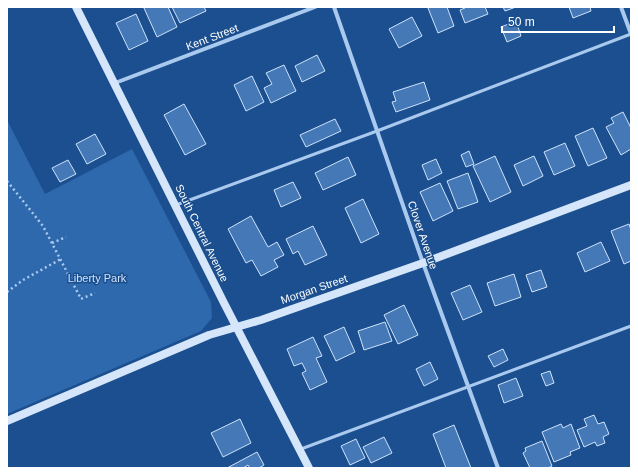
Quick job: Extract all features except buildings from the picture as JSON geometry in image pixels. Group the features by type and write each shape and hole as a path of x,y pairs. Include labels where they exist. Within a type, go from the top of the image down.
{"main road":[{"name":"South Central Avenue","path":"76,7 236,327 310,468"},
{"name":"Morgan Street","path":"7,421 209,335 261,320 423,263 631,185"}],"street":[{"name":"Kent Street","path":"115,83 315,7"},
{"name":"Clover Avenue","path":"334,7 423,263 498,468"},
{"path":"621,7 631,34"}],"lane":[{"path":"176,205 377,131 631,34"},
{"path":"300,449 631,326"}],"path":[{"path":"7,181 43,226 81,299 95,293"},
{"path":"52,243 66,237"},
{"path":"7,292 23,280 61,259"}],"green space":[{"name":"Liberty Park","path":"7,120 45,194 132,149 211,302 212,318 201,331 7,414"}]}
